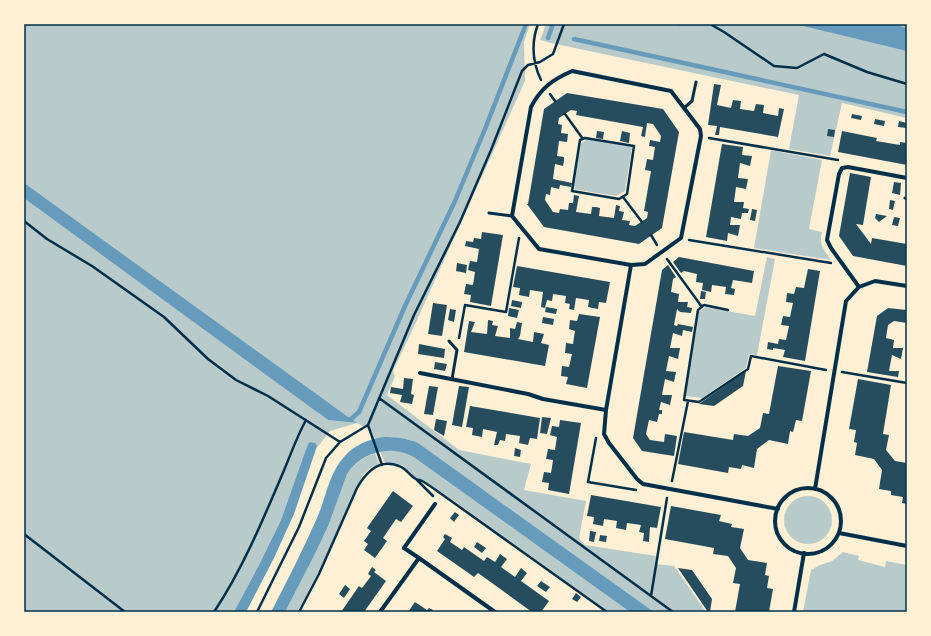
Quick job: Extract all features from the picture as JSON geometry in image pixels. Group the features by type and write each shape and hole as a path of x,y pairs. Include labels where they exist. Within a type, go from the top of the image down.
{"street":[{"path":"572,71 672,91 684,108 700,129 701,136 681,238 646,264 631,265 539,249 512,216 530,107 545,86 572,71"},
{"path":"859,287 827,240 839,174 842,168 848,167 907,178"},
{"path":"631,265 606,410 604,434 609,443 637,479 643,484 778,509"},
{"path":"815,489 833,371 846,300 859,287 875,280 907,286"},
{"path":"420,373 528,394 543,399 606,410"},
{"path":"800,489 815,489 829,496 837,505 841,517 841,525 839,533 831,545 811,554 804,554 790,548 780,538 776,524 778,509 786,497 792,492 800,489"},
{"path":"435,504 404,548 495,612"},
{"path":"839,533 907,546"},
{"path":"794,612 804,554"},
{"path":"380,612 419,558"}],"lane":[{"path":"684,108 692,101 696,82"},
{"path":"489,213 512,216"},
{"path":"449,341 457,350 452,379"}],"path":[{"path":"538,24 534,34 533,50 540,79 545,86"},
{"path":"256,612 299,527 326,458 340,442 368,425 414,315 460,222 491,150 522,71 528,65 547,59 553,54 564,24"},
{"path":"679,24 710,24 774,66 797,68 824,54 867,72 907,84"},
{"path":"565,114 583,139"},
{"path":"701,136 841,160 842,168"},
{"path":"585,138 634,146 626,194 619,199 572,191 580,140 583,139 585,138"},
{"path":"623,196 642,222"},
{"path":"24,221 48,239 92,266 164,317 208,359 236,380 268,396 340,442"},
{"path":"457,350 465,305 506,312 521,228"},
{"path":"651,235 702,307"},
{"path":"681,238 843,265"},
{"path":"728,310 704,305 698,310 684,400 699,402 748,369 752,356 907,383"},
{"path":"379,398 673,612"},
{"path":"651,596 670,489 688,401"},
{"path":"214,612 245,556 282,474 298,433 306,420"},
{"path":"368,425 382,465"},
{"path":"604,434 597,436 588,482 639,491 643,484"},
{"path":"299,612 319,574 357,488 368,472 373,468 389,464 400,466 416,479 435,499 435,504"},
{"path":"416,479 422,481 440,493 607,612"},
{"path":"24,534 125,612"}],"shaded area":[{"path":"24,24 530,24 524,42 525,81 393,371 395,376 387,395 459,450 531,464 524,490 586,501 579,538 585,545 656,556 655,564 674,566 706,612 654,612 411,440 391,437 375,439 372,431 357,423 330,431 316,449 317,445 311,442 308,444 281,520 234,612 24,612","holes":["326,401 356,423 328,420 319,414"]},
{"path":"546,24 907,24 907,118 842,103 830,156 789,149 799,95 540,40"},
{"path":"587,139 632,147 625,191 616,196 573,189 581,144"},
{"path":"771,150 822,160 809,229 822,232 822,244 831,260 754,248"},
{"path":"767,257 775,259 757,355 749,354 746,368 702,398 685,396 699,312 705,307 755,316"},
{"path":"388,450 404,452 415,458 630,612 609,612 454,501 425,481 417,479 402,465 385,463 380,451"},
{"path":"375,453 379,464 369,469 363,475 318,573 297,612 285,612 329,524 347,474 360,461"},
{"path":"803,496 813,496 822,500 828,506 831,511 831,529 822,540 813,544 803,544 794,540 788,534 784,525 784,515 788,506 794,500"},
{"path":"843,552 859,556 858,560 885,567 886,561 907,565 907,612 803,612 811,570 832,561"}],"water":[{"path":"795,24 892,24 907,28 907,51"},
{"path":"24,183 357,423 328,420 24,198"},
{"path":"384,437 401,438 418,443 654,612 630,612 415,458 397,451 387,451 369,455 353,466 347,474 329,524 285,612 271,612 312,530 331,478 339,463 352,449 357,446 373,439"},
{"path":"310,442 317,445 294,514 274,558 246,612 234,612 281,520 305,452"}],"building":[{"path":"714,84 721,85 717,105 731,108 733,100 741,101 740,109 754,111 756,104 764,105 763,113 778,116 779,108 784,109 778,137 720,127 719,135 715,135 717,126 708,125"},
{"path":"567,93 663,109 679,132 662,228 639,244 544,227 527,204 544,109","holes":["571,110 577,111 576,115 643,127 641,136 645,137 647,123 653,124 661,136 660,142 650,140 649,146 655,147 653,160 647,159 645,170 651,171 644,211 648,212 647,218 635,226 629,225 630,221 622,220 624,212 619,211 620,206 616,205 614,218 599,216 600,208 596,207 592,207 591,214 576,212 579,196 574,195 573,203 569,203 568,210 560,209 559,213 553,212 545,200 546,194 550,195 551,187 559,189 560,185 571,187 572,183 553,179 555,164 563,166 564,161 564,157 557,156 559,141 567,142 568,134 561,133 562,125 558,124 559,118"]},
{"path":"852,114 862,116 861,120 851,118"},
{"path":"875,119 885,121 884,126 874,124"},
{"path":"899,121 907,123 907,128 898,127"},
{"path":"828,129 835,130 834,137 827,136"},
{"path":"597,131 604,132 603,139 596,138"},
{"path":"622,131 630,133 629,143 620,141"},
{"path":"842,131 877,138 876,141 900,145 900,142 907,143 907,165 838,152"},
{"path":"722,144 743,147 742,155 752,156 750,166 740,163 738,178 748,179 746,189 736,187 734,202 744,202 743,208 749,209 748,213 742,213 741,219 731,217 730,225 740,225 738,236 728,233 727,241 706,237"},
{"path":"850,173 871,177 863,225 856,224 871,244 872,238 907,244 907,266 853,256 839,236"},
{"path":"894,182 901,183 900,195 892,193"},
{"path":"890,200 895,201 893,210 889,209"},
{"path":"752,209 757,210 755,221 750,220"},
{"path":"876,214 887,216 879,222 875,218"},
{"path":"894,217 900,218 898,226 892,225"},
{"path":"482,232 503,235 491,306 470,302 471,295 464,294 466,284 473,285 475,272 468,270 470,261 477,262 479,249 465,246 466,241 473,242 474,238 481,239"},
{"path":"679,257 754,271 752,283 733,280 731,288 735,289 734,295 725,294 726,287 712,285 711,292 702,290 703,283 696,282 697,274 684,271 681,273 673,262"},
{"path":"457,263 467,265 466,273 456,271"},
{"path":"668,265 676,277 673,279 671,292 679,294 678,302 688,302 687,307 692,308 691,313 680,312 677,309 674,325 677,326 678,324 693,327 692,332 683,330 682,336 673,333 670,348 680,348 678,359 669,356 666,371 676,372 674,382 665,379 662,395 672,395 670,405 661,402 659,410 662,410 662,414 659,414 657,422 649,420 646,434 650,440 664,442 665,434 677,436 674,456 642,451 633,438 662,270"},
{"path":"517,266 610,282 606,303 599,302 598,309 588,307 589,300 576,298 574,310 569,309 570,304 565,303 566,296 553,294 552,301 547,300 545,308 541,307 543,292 530,290 529,297 519,295 520,288 513,287"},
{"path":"808,269 820,271 805,361 783,357 785,350 773,348 773,350 767,349 768,342 778,344 779,339 786,340 789,326 781,325 783,316 790,317 793,303 786,302 787,293 794,294 796,287 804,288"},
{"path":"701,291 706,292 705,299 700,299"},
{"path":"512,300 522,302 521,308 511,306"},
{"path":"433,303 447,305 442,336 428,334"},
{"path":"546,307 557,309 556,314 545,312"},
{"path":"509,308 519,310 517,318 508,316"},
{"path":"888,308 907,310 907,323 894,321 888,325 886,338 894,340 893,348 903,348 901,359 892,355 889,371 899,371 898,377 867,372 877,316"},
{"path":"450,309 456,310 454,322 448,320"},
{"path":"579,314 600,317 587,388 566,384 568,377 561,376 562,366 569,367 572,354 565,353 566,343 573,344 575,331 569,329 570,320 577,321"},
{"path":"543,317 554,319 553,325 542,323"},
{"path":"488,320 493,321 492,325 498,326 495,336 510,338 510,328 515,329 517,322 522,323 520,336 518,339 533,342 534,332 544,334 541,343 549,345 545,366 464,352 469,321 475,322 471,332 487,334"},
{"path":"419,344 445,349 444,358 418,354"},
{"path":"435,362 447,364 445,371 434,369"},
{"path":"778,366 811,371 802,421 796,420 793,432 790,431 788,444 769,440 757,449 754,468 742,465 741,469 729,467 728,473 678,464 684,432 733,440 734,434 748,436 760,428 763,413 769,414"},
{"path":"746,371 743,386 714,406 699,404"},
{"path":"404,378 413,379 411,394 414,395 412,404 400,402 402,395 390,393 391,387 403,389"},
{"path":"858,379 891,385 883,434 889,435 886,450 895,461 907,463 907,504 902,503 903,497 891,495 891,491 879,489 882,470 874,459 855,455 857,443 854,442 856,430 849,429"},
{"path":"429,386 438,387 433,415 424,414"},
{"path":"459,386 469,387 462,427 452,425"},
{"path":"470,406 540,418 537,439 530,438 528,445 519,443 520,436 506,434 505,441 500,440 498,445 494,445 497,432 483,429 482,437 472,435 473,428 466,427"},
{"path":"542,417 551,418 547,434 540,433"},
{"path":"436,419 447,421 444,436 434,430"},
{"path":"560,420 581,423 569,494 548,490 549,483 542,482 544,472 551,473 553,460 546,459 548,449 555,450 557,437 550,435 552,426 559,427"},
{"path":"515,448 521,450 520,457 514,456"},
{"path":"393,491 413,506 401,522 396,519 383,538 387,541 375,558 364,550 368,544 364,541 371,531 367,528"},
{"path":"591,495 661,507 657,528 650,527 649,542 643,541 644,533 639,532 641,525 627,523 626,530 616,528 617,521 604,519 603,526 593,524 594,517 587,516"},
{"path":"671,506 721,515 719,521 732,524 731,527 744,529 740,548 748,560 767,563 765,575 769,576 767,588 773,589 769,612 735,612 740,584 733,583 736,568 728,556 713,554 714,548 665,539"},
{"path":"455,512 459,515 454,522 450,518"},
{"path":"590,531 596,532 594,542 589,541"},
{"path":"445,534 452,538 450,542 462,550 464,547 484,561 487,557 495,562 500,554 507,559 501,567 515,577 521,568 527,573 521,581 549,601 541,612 532,612 478,573 474,577 437,551 445,539 443,537"},
{"path":"600,535 607,536 606,542 599,541"},
{"path":"477,542 486,548 482,553 474,547"},
{"path":"372,567 376,570 374,572 386,581 364,612 341,612 359,586 362,588 371,576 368,574"},
{"path":"678,568 692,570 712,599 710,612 708,612"},
{"path":"541,581 550,587 546,592 537,586"},
{"path":"345,585 350,589 344,598 339,594"},
{"path":"576,593 581,597 577,602 572,599"},
{"path":"415,602 427,610 429,608 433,610 431,612 408,612"}],"waterway":[{"path":"351,419 359,412 405,306 455,201 526,24"},
{"path":"548,38 553,24"},
{"path":"574,39 907,112"}]}
